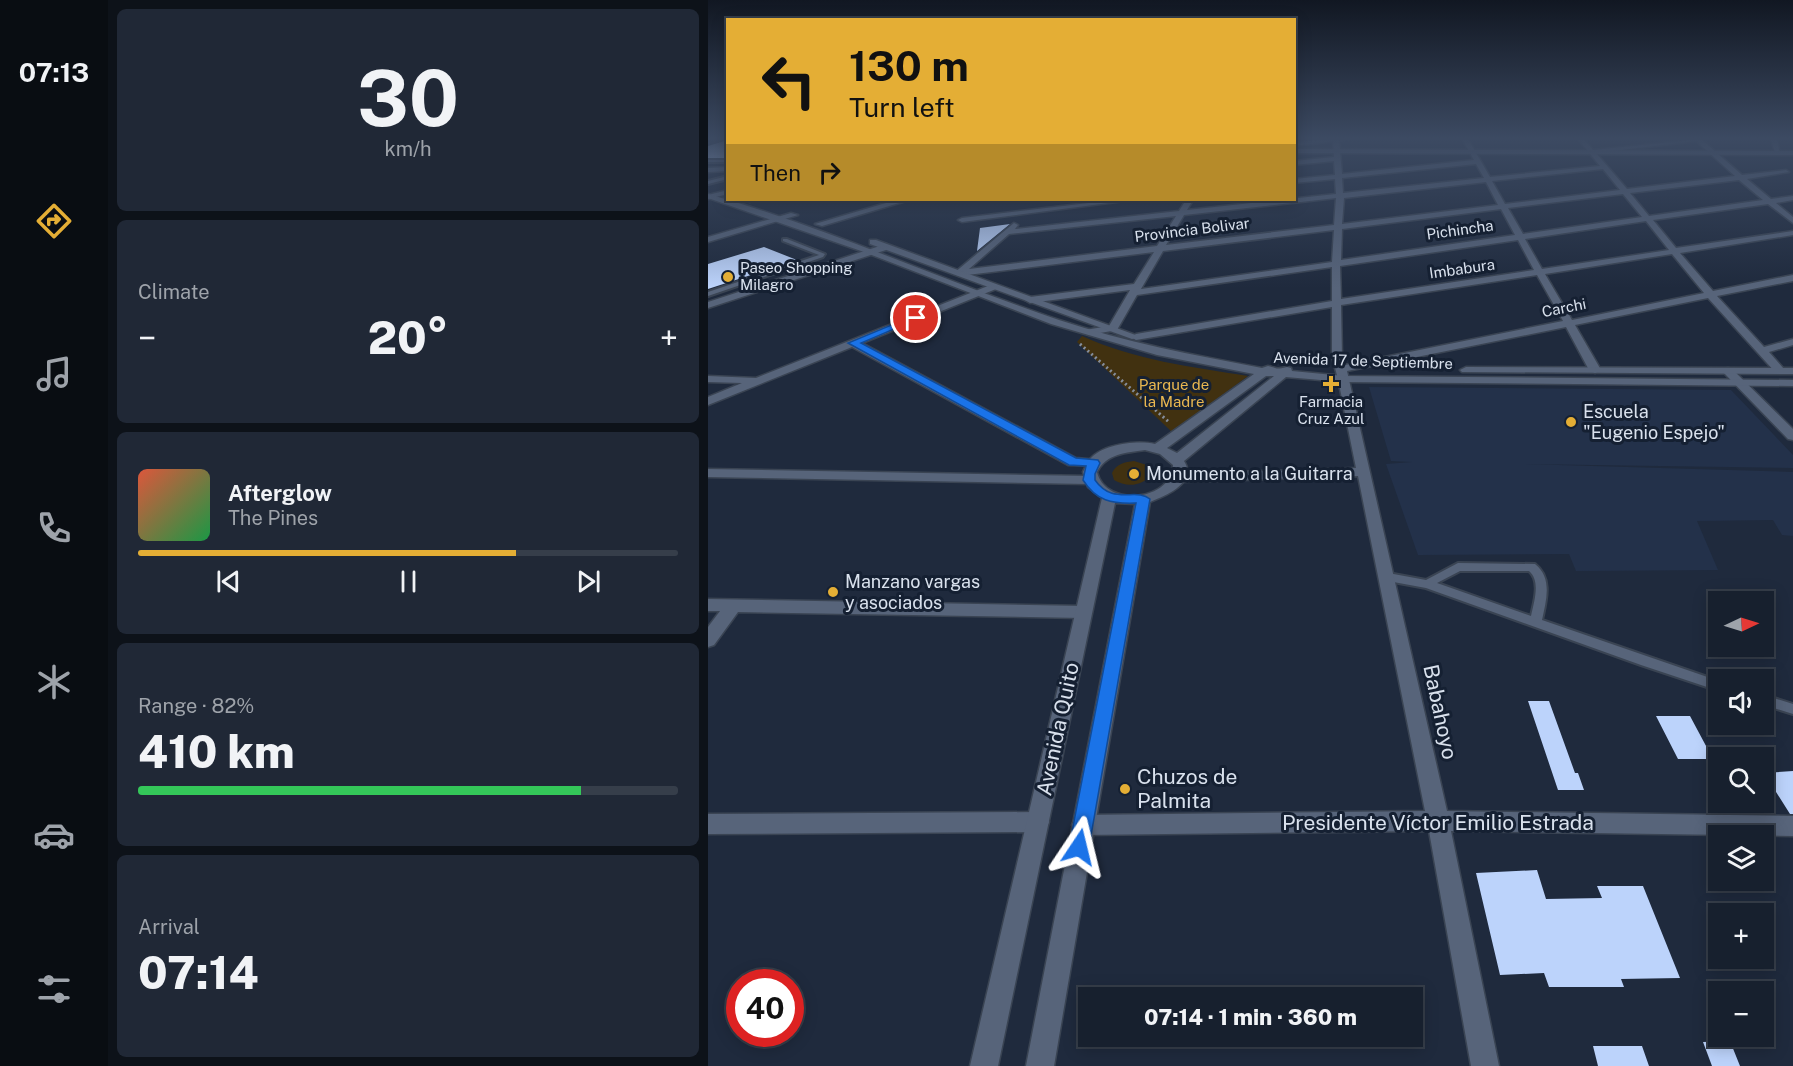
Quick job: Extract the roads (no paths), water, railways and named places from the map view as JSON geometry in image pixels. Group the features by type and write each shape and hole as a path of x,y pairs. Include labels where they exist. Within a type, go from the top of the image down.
{"street":[{"name":"Babahoyo","path":"1340,189 1336,263 1337,357 1343,374 1388,578 1485,1066"},
{"path":"1296,201 1407,189"},
{"path":"1492,189 1595,370"},
{"name":"Provincia Bolivar","path":"959,273 1642,189"},
{"path":"1755,189 1793,221"},
{"path":"1624,191 1710,294 1780,371"},
{"path":"708,196 726,192"},
{"name":"Avenida 17 de Septiembre","path":"708,196 871,252 1055,322 1157,352 1264,372 1287,370 1343,374 1793,383"},
{"name":"Pichincha","path":"1030,300 1133,290 1336,263 1793,198"},
{"path":"753,201 760,203"},
{"path":"819,224 897,201"},
{"path":"959,273 1007,232 1038,201"},
{"path":"962,220 1119,201"},
{"path":"1089,332 1113,328 1133,290 1188,201"},
{"path":"1007,232 1296,201"},
{"name":"Avenida 17 de Septiembre","path":"783,211 1136,337 1187,349 1274,364 1287,370"},
{"path":"708,240 794,215"},
{"name":"Imbabura","path":"1136,337 1336,303 1793,233"},
{"path":"708,304 886,247"},
{"name":"Carchi","path":"1343,374 1568,322 1793,278"},
{"path":"708,401 993,286"},
{"path":"1761,351 1793,342"},
{"path":"853,343 1073,462 1094,463 1116,450 1145,446 1158,448 1177,460 1180,465 1179,478 1168,489 1143,499 1120,500 1095,490 1089,480 1094,463"},
{"path":"1158,448 1274,364"},
{"path":"1177,460 1287,370"},
{"name":"Avenida 17 de Septiembre","path":"1343,374 1595,370 1793,371"},
{"path":"1728,371 1793,436"},
{"path":"708,379 761,380"},
{"path":"1179,478 1365,472"},
{"path":"708,473 1089,480"},
{"name":"Avenida Quito","path":"984,1066 1109,497"},
{"path":"1040,1066 1143,499"},
{"path":"708,605 1083,612"},
{"path":"708,640 734,605"},
{"name":"Presidente Víctor Emilio Estrada","path":"1083,825 1438,821 1793,826"},
{"path":"708,824 1038,822"}],"lane":[{"path":"708,294 822,254 785,240"},
{"path":"1428,584 1458,567 1531,567 1538,570 1542,578 1536,621"},
{"path":"1388,578 1428,584 1536,621 1671,672 1708,683"},
{"path":"1774,703 1793,709"}],"place":[{"name":"Paseo Shopping Milagro","path":"728,277"},
{"name":"Farmacia Cruz Azul","path":"1331,384"},
{"name":"Escuela \"Eugenio Espejo\"","path":"1571,422"},
{"name":"Monumento a la Guitarra","path":"1134,474"},
{"name":"Manzano vargas y asociados","path":"833,592"},
{"name":"Chuzos de Palmita","path":"1125,789"}],"park label":[{"name":"Parque de la Madre","path":"1174,394"}]}
